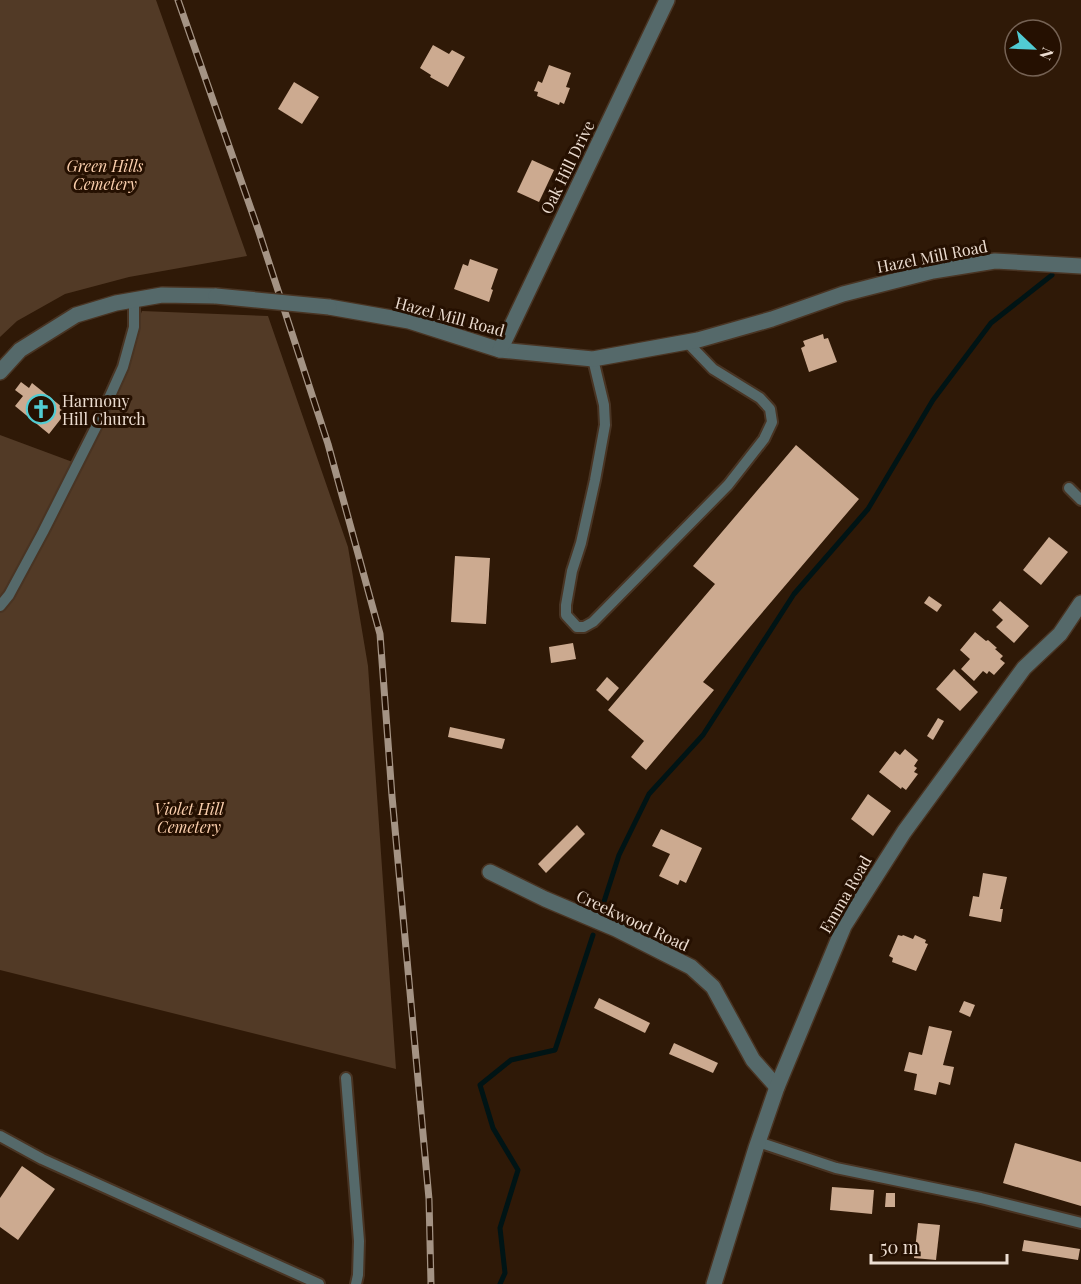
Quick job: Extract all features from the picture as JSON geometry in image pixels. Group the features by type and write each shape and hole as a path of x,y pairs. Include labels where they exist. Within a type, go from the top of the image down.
{"street":[{"name":"Oak Hill Drive","path":"500,350 667,0"},
{"name":"Hazel Mill Road","path":"0,372 20,350 76,315 116,303 162,295 216,296 329,306 410,321 500,350 593,359 687,342 772,320 843,294 933,271 995,261 1081,266"},
{"name":"Emma Road","path":"714,1284 777,1087 844,926 904,832 1024,668 1060,634 1081,603"},
{"name":"Creekwood Road","path":"490,872 545,899 616,929 691,967 713,987 753,1060 777,1087"}],"lane":[{"path":"0,606 9,595 43,532 96,428 123,367 134,327 134,300"},
{"path":"593,359 605,425 596,480 572,571 566,605 566,615 577,627 584,627 593,622 728,485 764,439 772,422 770,409 760,398 713,369 687,342"},
{"path":"1069,488 1081,500"},
{"path":"346,1078 358,1241 356,1284"},
{"path":"0,1136 42,1159 319,1284"},
{"path":"758,1142 836,1168 981,1198 1081,1223"}],"green space":[{"name":"Green Hills Cemetery","path":"0,0 156,0 247,256 129,277 65,294 17,321 0,337"},
{"name":"Violet Hill Cemetery","path":"142,311 268,316 348,547 368,666 396,1069 0,970 0,435 78,464"}],"building":[{"path":"433,45 449,54 452,50 465,57 448,87 430,77 431,75 420,68"},
{"path":"549,65 571,73 566,87 570,88 564,104 560,102 559,105 537,96 538,92 534,91 538,81 542,83"},
{"path":"294,82 319,97 302,124 278,109"},
{"path":"532,160 554,170 539,202 517,192"},
{"path":"470,259 498,269 489,302 454,289 463,264 468,266"},
{"path":"823,334 824,339 828,338 837,362 809,372 801,348 805,346 803,341"},
{"name":"Harmony Hill Church","path":"21,382 29,388 32,383 67,411 49,434 15,406 23,396 15,390"},
{"path":"796,445 859,499 703,682 714,690 646,770 631,757 644,741 608,710 715,584 693,566"},
{"path":"1049,537 1068,552 1041,585 1023,570"},
{"path":"455,556 490,558 486,624 451,622"},
{"path":"929,596 942,605 937,612 924,603"},
{"path":"1000,601 1029,626 1014,643 996,627 1003,620 992,610"},
{"path":"975,632 997,648 995,649 1003,656 1000,659 1005,663 994,675 989,671 987,674 983,671 974,681 961,669 970,659 960,650"},
{"path":"573,643 576,659 551,663 549,647"},
{"path":"954,669 978,692 960,711 936,689"},
{"path":"607,677 619,688 608,701 596,690"},
{"path":"938,718 944,721 933,740 927,736"},
{"path":"450,727 505,739 502,749 448,737"},
{"path":"905,749 918,760 914,766 917,768 914,772 918,774 906,790 902,787 901,789 879,772 895,751 900,755"},
{"path":"868,794 891,811 873,836 851,819"},
{"path":"577,825 585,834 546,873 538,864"},
{"path":"661,829 702,848 686,883 680,880 678,885 659,876 670,854 652,846"},
{"path":"983,873 1007,877 1000,909 1003,909 1001,922 969,916 973,896 979,897"},
{"path":"898,935 913,939 915,935 926,940 925,943 928,944 916,971 892,962 893,958 889,956"},
{"path":"599,998 650,1023 645,1033 594,1008"},
{"path":"964,1001 975,1005 970,1017 959,1012"},
{"path":"929,1026 952,1031 943,1065 954,1067 950,1085 939,1082 936,1095 914,1090 917,1074 904,1071 909,1052 922,1055"},
{"path":"674,1043 718,1063 713,1073 669,1054"},
{"path":"1015,1143 1081,1162 1081,1206 1003,1183"},
{"path":"22,1166 55,1189 18,1240 0,1227 0,1198"},
{"path":"832,1187 874,1190 872,1214 830,1210"},
{"path":"886,1193 895,1193 895,1207 885,1207"},
{"path":"918,1223 940,1225 936,1260 914,1258"},
{"path":"1024,1240 1080,1249 1078,1260 1022,1251"}],"waterway":[{"path":"600,914 619,855 649,794 703,735 794,594 868,509 933,400 991,323 1052,275"},
{"path":"500,1284 505,1273 500,1228 518,1170 493,1128 480,1085 511,1060 555,1050 593,935"}],"railway":[{"path":"178,0 259,232 328,444 380,634 392,796 429,1199 431,1284"}],"place":[{"name":"Harmony Hill Church","path":"41,409"}]}
